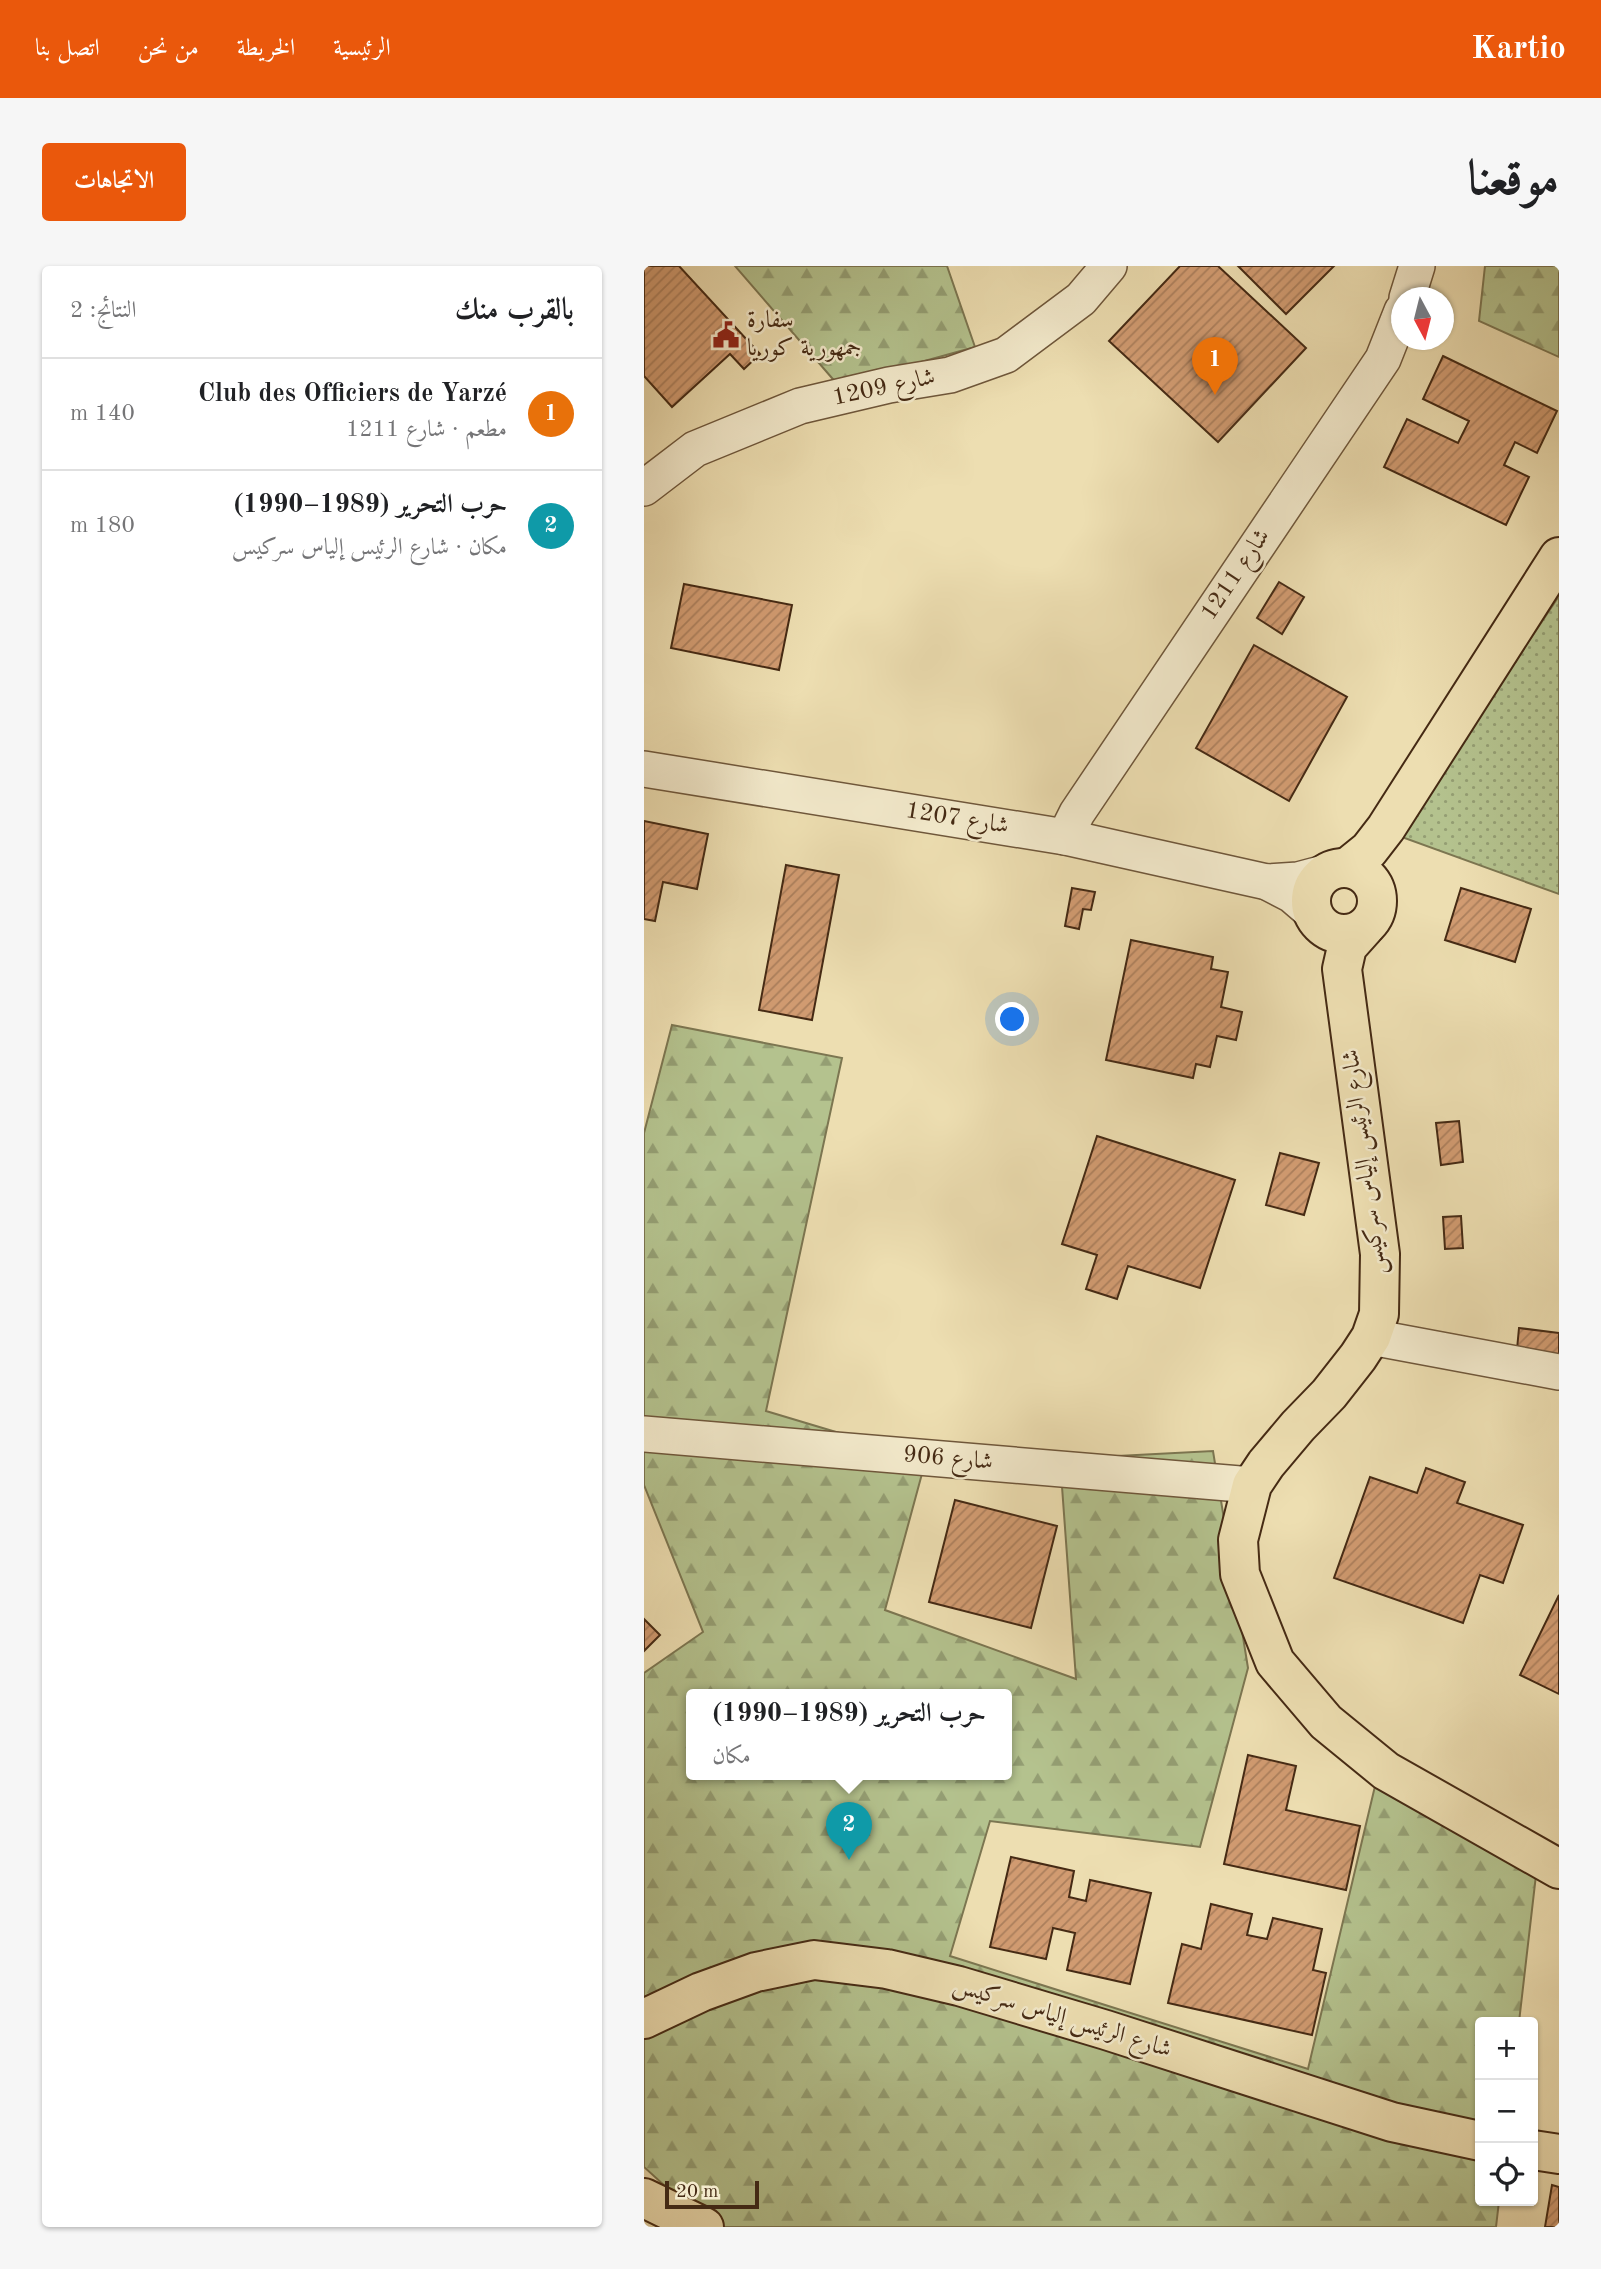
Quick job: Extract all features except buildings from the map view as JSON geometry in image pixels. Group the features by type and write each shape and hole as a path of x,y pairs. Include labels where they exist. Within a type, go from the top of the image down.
{"main road":[{"path":"1364,928 1354,933 1332,932 1318,919 1311,901 1313,889 1319,879 1350,874 1377,855 1386,828 1559,557"},
{"path":"1342,969 1347,947 1372,919 1377,907 1377,894 1350,874"},
{"name":"شارع الرئيس إلياس سركيس","path":"1318,919 1342,969 1380,1254 1379,1314 1371,1336 1329,1394 1298,1426 1252,1485 1238,1539 1240,1574 1275,1662 1326,1722 1386,1771 1559,1869"},
{"name":"شارع الرئيس إلياس سركيس","path":"644,2019 701,1992 768,1969 814,1960 887,1969 959,1986 1106,2030 1392,2122 1475,2140"},
{"path":"1538,2151 1559,2154"},
{"path":"644,2198 704,2227"}],"street":[{"name":"شارع 1209","path":"644,488 695,449 800,406 889,385 950,375 1006,355 1081,299 1109,266"},
{"path":"1410,287 1417,266"},
{"name":"شارع 1211","path":"1065,836 1077,813 1383,359 1391,339"},
{"name":"شارع 1207","path":"644,769 1065,836 1267,882 1292,895 1318,919"},
{"name":"شارع 1207","path":"1267,882 1350,874"},
{"path":"1371,1336 1559,1372"},
{"name":"شارع 906","path":"644,1434 1252,1485"}],"green space":[{"path":"735,266 947,266 975,347 838,385"},
{"path":"1485,266 1559,266 1559,357 1479,321"},
{"path":"1559,596 1559,894 1399,836"},
{"path":"672,1025 842,1058 766,1411 926,1459 885,1610 1076,1679 1060,1459 1213,1451 1248,1668 1200,1847 990,1821 950,1956 1308,2069 1380,1765 1539,1849 1520,2017 1475,2017 1475,2206 1498,2206 1496,2227 710,2227 644,2167 644,1673 703,1632 644,1485 644,1133"}],"place":[{"name":"سفارة جمهورية كوريا","path":"726,335"},
{"name":"Club des Officiers de Yarzé","path":"1215,395"},
{"name":"حرب التحرير (1989–1990)","path":"849,1860"}]}
